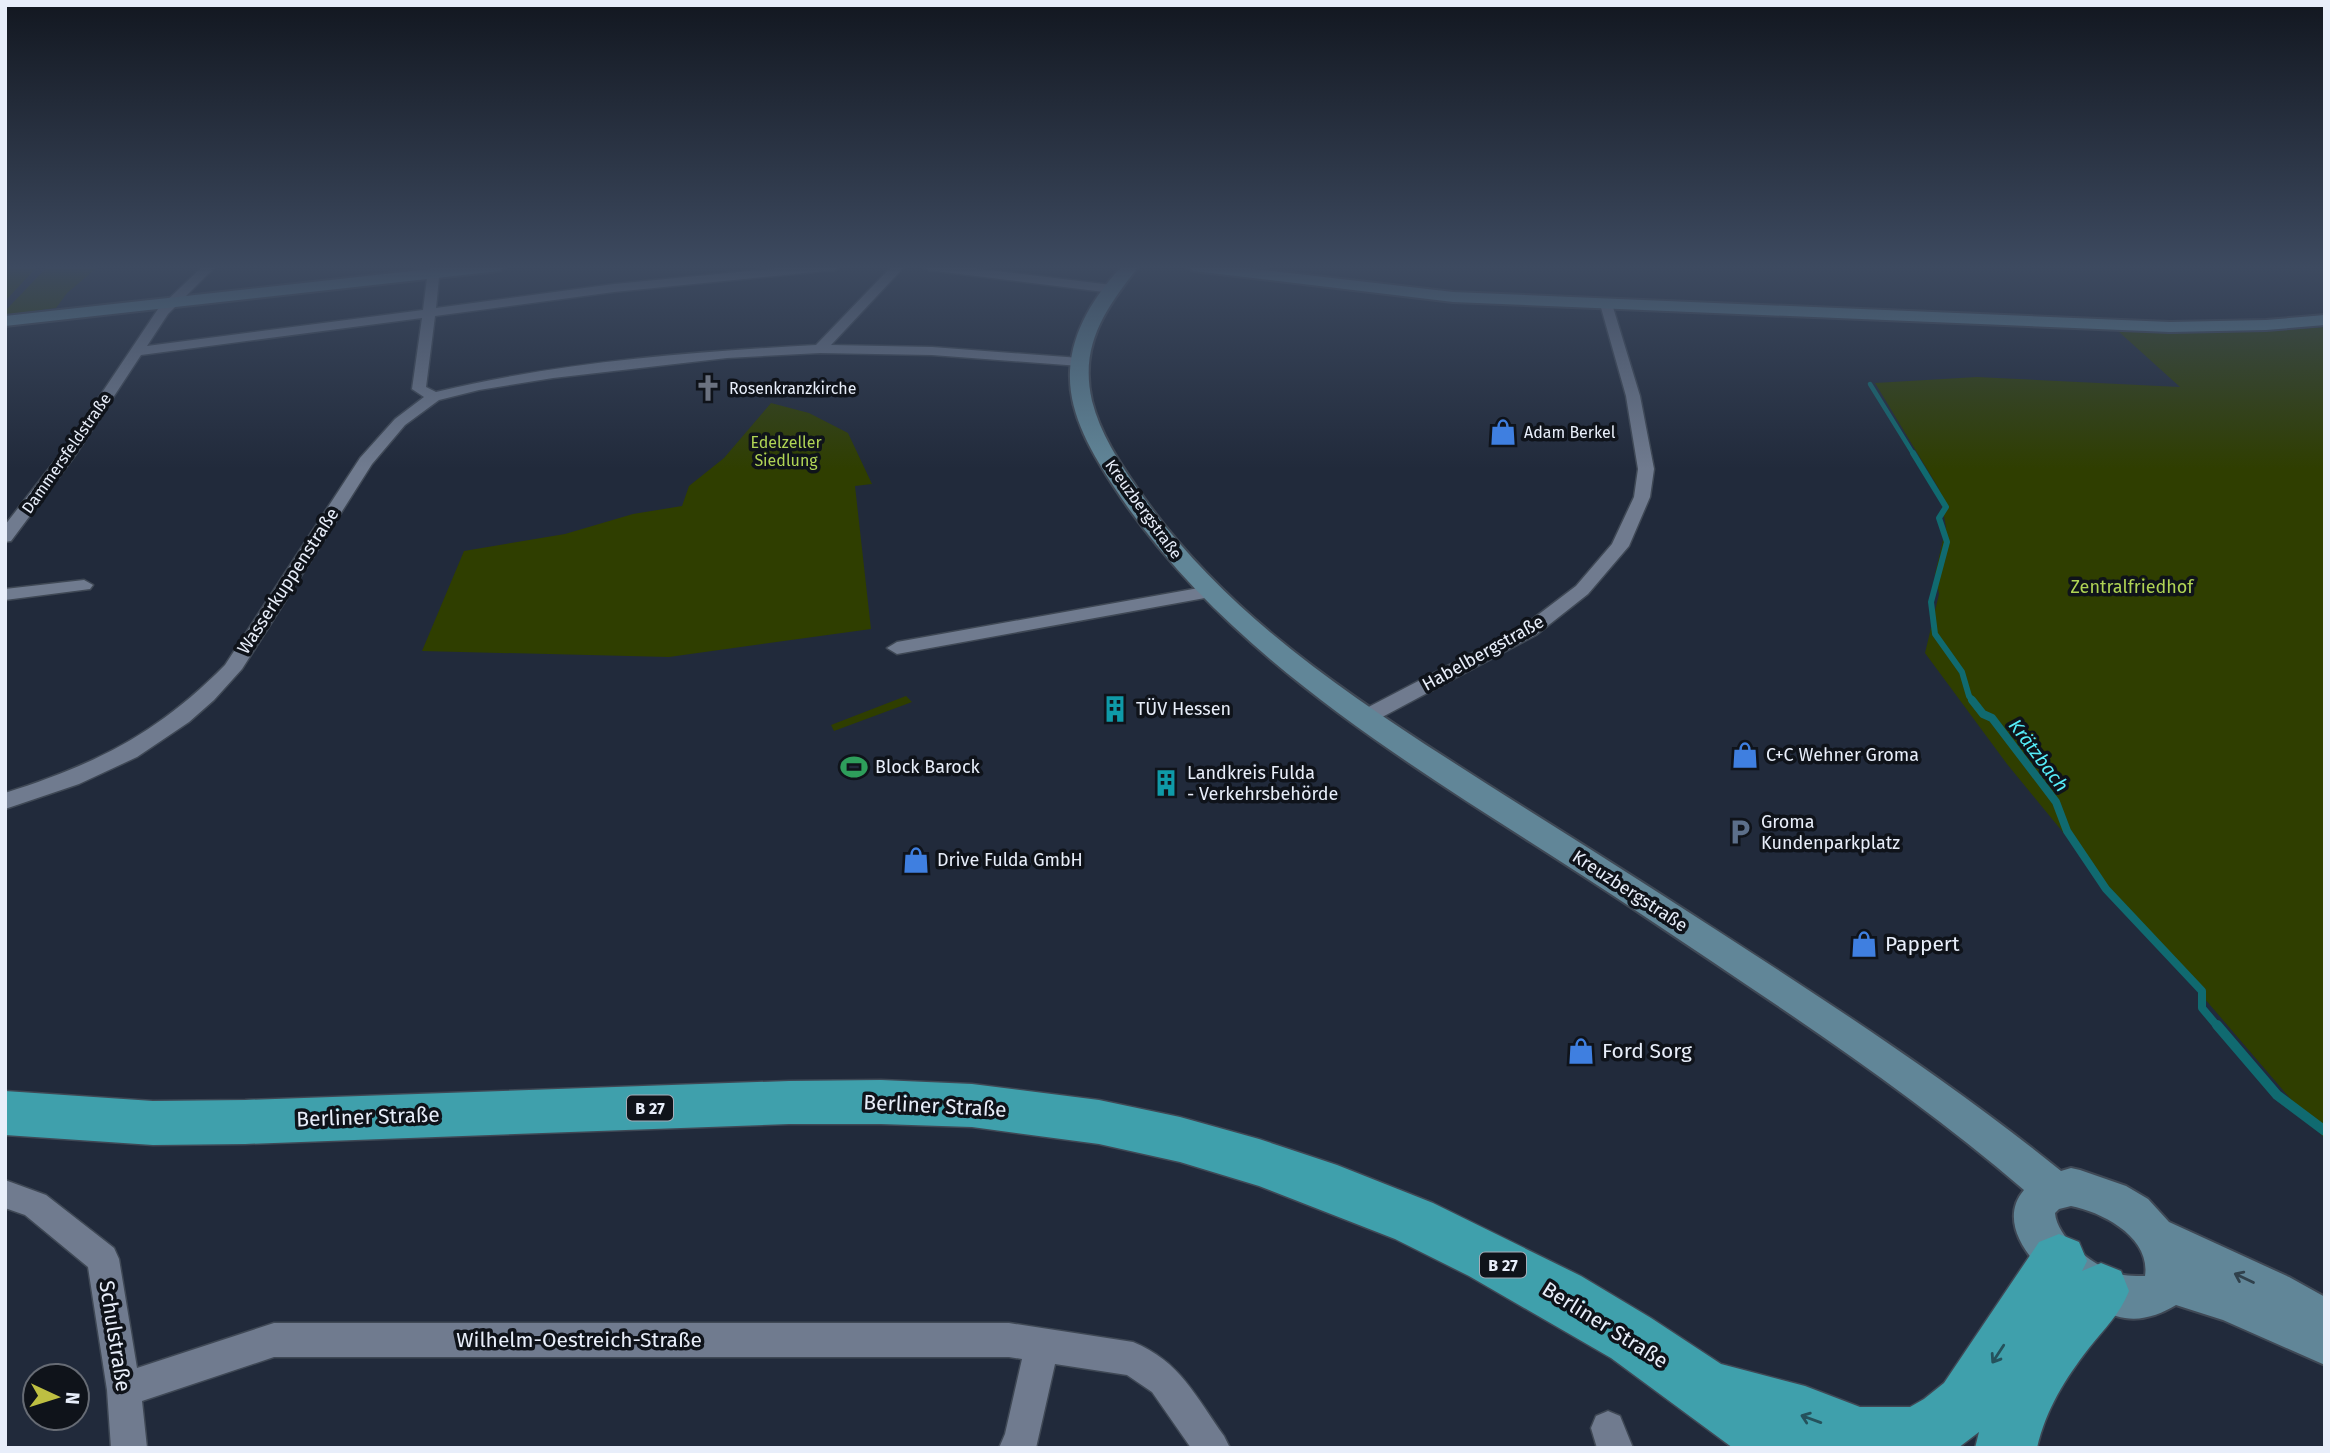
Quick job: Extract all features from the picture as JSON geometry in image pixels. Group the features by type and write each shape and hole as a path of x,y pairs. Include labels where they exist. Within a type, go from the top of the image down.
{"highway":[{"name":"Berliner Straße","path":"5,1114 153,1123 787,1103 919,1102 1018,1110 1086,1120 1200,1145 1286,1172 1381,1207 1488,1256 1631,1338 1705,1388 1783,1448"},
{"path":"1705,1388 1805,1416 1860,1437 1914,1438 1946,1421 1965,1404 2080,1276"},
{"path":"2006,1448 2010,1424 2022,1398 2065,1331 2080,1276"}],"main road":[{"name":"Kreuzbergstraße","path":"1087,334 1080,362 1083,404 1102,450 1152,526 1210,592 1252,632 1364,718 1867,1046 1952,1106 2053,1189"},
{"path":"2071,1187 2091,1190 2113,1199 2133,1212 2156,1237 2169,1266 2167,1281 2158,1292 2143,1298 2123,1297 2080,1276 2044,1243 2036,1225 2035,1209 2042,1196 2053,1189 2071,1187"},
{"path":"2156,1237 2274,1292 2325,1322"},
{"path":"2167,1281 2227,1300 2325,1343"}],"street":[{"name":"Dammersfeldstraße","path":"5,537 71,451 148,334"},
{"path":"135,352 276,334"},
{"path":"426,334 419,389 434,397 479,386 607,367 727,354 820,349 932,351 1080,362"},
{"path":"820,349 834,334"},
{"name":"Habelbergstraße","path":"1364,718 1529,631 1582,590 1620,546 1642,497 1646,469 1633,396 1615,334"},
{"name":"Wasserkuppenstraße","path":"5,801 59,785 123,757 174,725 205,699 232,669 366,461 400,422 434,397"},
{"path":"5,595 84,585"},
{"path":"897,648 1210,592"},
{"name":"Schulstraße","path":"5,1194 35,1205 103,1259 124,1390 129,1448"},
{"name":"Wilhelm-Oestreich-Straße","path":"124,1390 274,1340 1009,1340 1133,1359 1164,1380 1212,1448"},
{"path":"1017,1448 1022,1438 1042,1344"}],"green space":[{"name":"Zentralfriedhof","path":"2121,334 2325,334 2325,1139 2089,864 2007,764 1925,653 1939,594 1935,574 1946,527 1939,489 1875,383 1977,377 2180,387"},
{"name":"Edelzeller Siedlung","path":"771,403 809,413 848,433 872,484 855,486 871,629 669,657 422,651 464,551 565,534 633,514 682,506 689,486 724,458"},
{"path":"906,696 912,702 834,731 831,725"}],"waterway":[{"name":"Krätzbach","path":"1870,384 1914,455"},
{"name":"Krätzbach","path":"1913,453 1946,507 1939,518 1947,542 1931,602 1935,634 1962,672 1969,696 1974,702"},
{"name":"Krätzbach","path":"1972,700 1983,714 1992,718 2056,802 2067,831 2106,889 2202,991 2202,1008 2218,1027"},
{"name":"Krätzbach","path":"2217,1025 2277,1095 2325,1131"}],"place":[{"name":"Rosenkranzkirche","path":"708,388"},
{"name":"Adam Berkel","path":"1503,432"},
{"name":"TÜV Hessen","path":"1115,709"},
{"name":"C+C Wehner Groma","path":"1745,755"},
{"name":"Block Barock","path":"854,767"},
{"name":"Landkreis Fulda - Verkehrsbehörde","path":"1166,783"},
{"name":"Groma Kundenparkplatz","path":"1740,832"},
{"name":"Drive Fulda GmbH","path":"916,860"},
{"name":"Pappert","path":"1864,944"},
{"name":"Ford Sorg","path":"1581,1051"}]}
